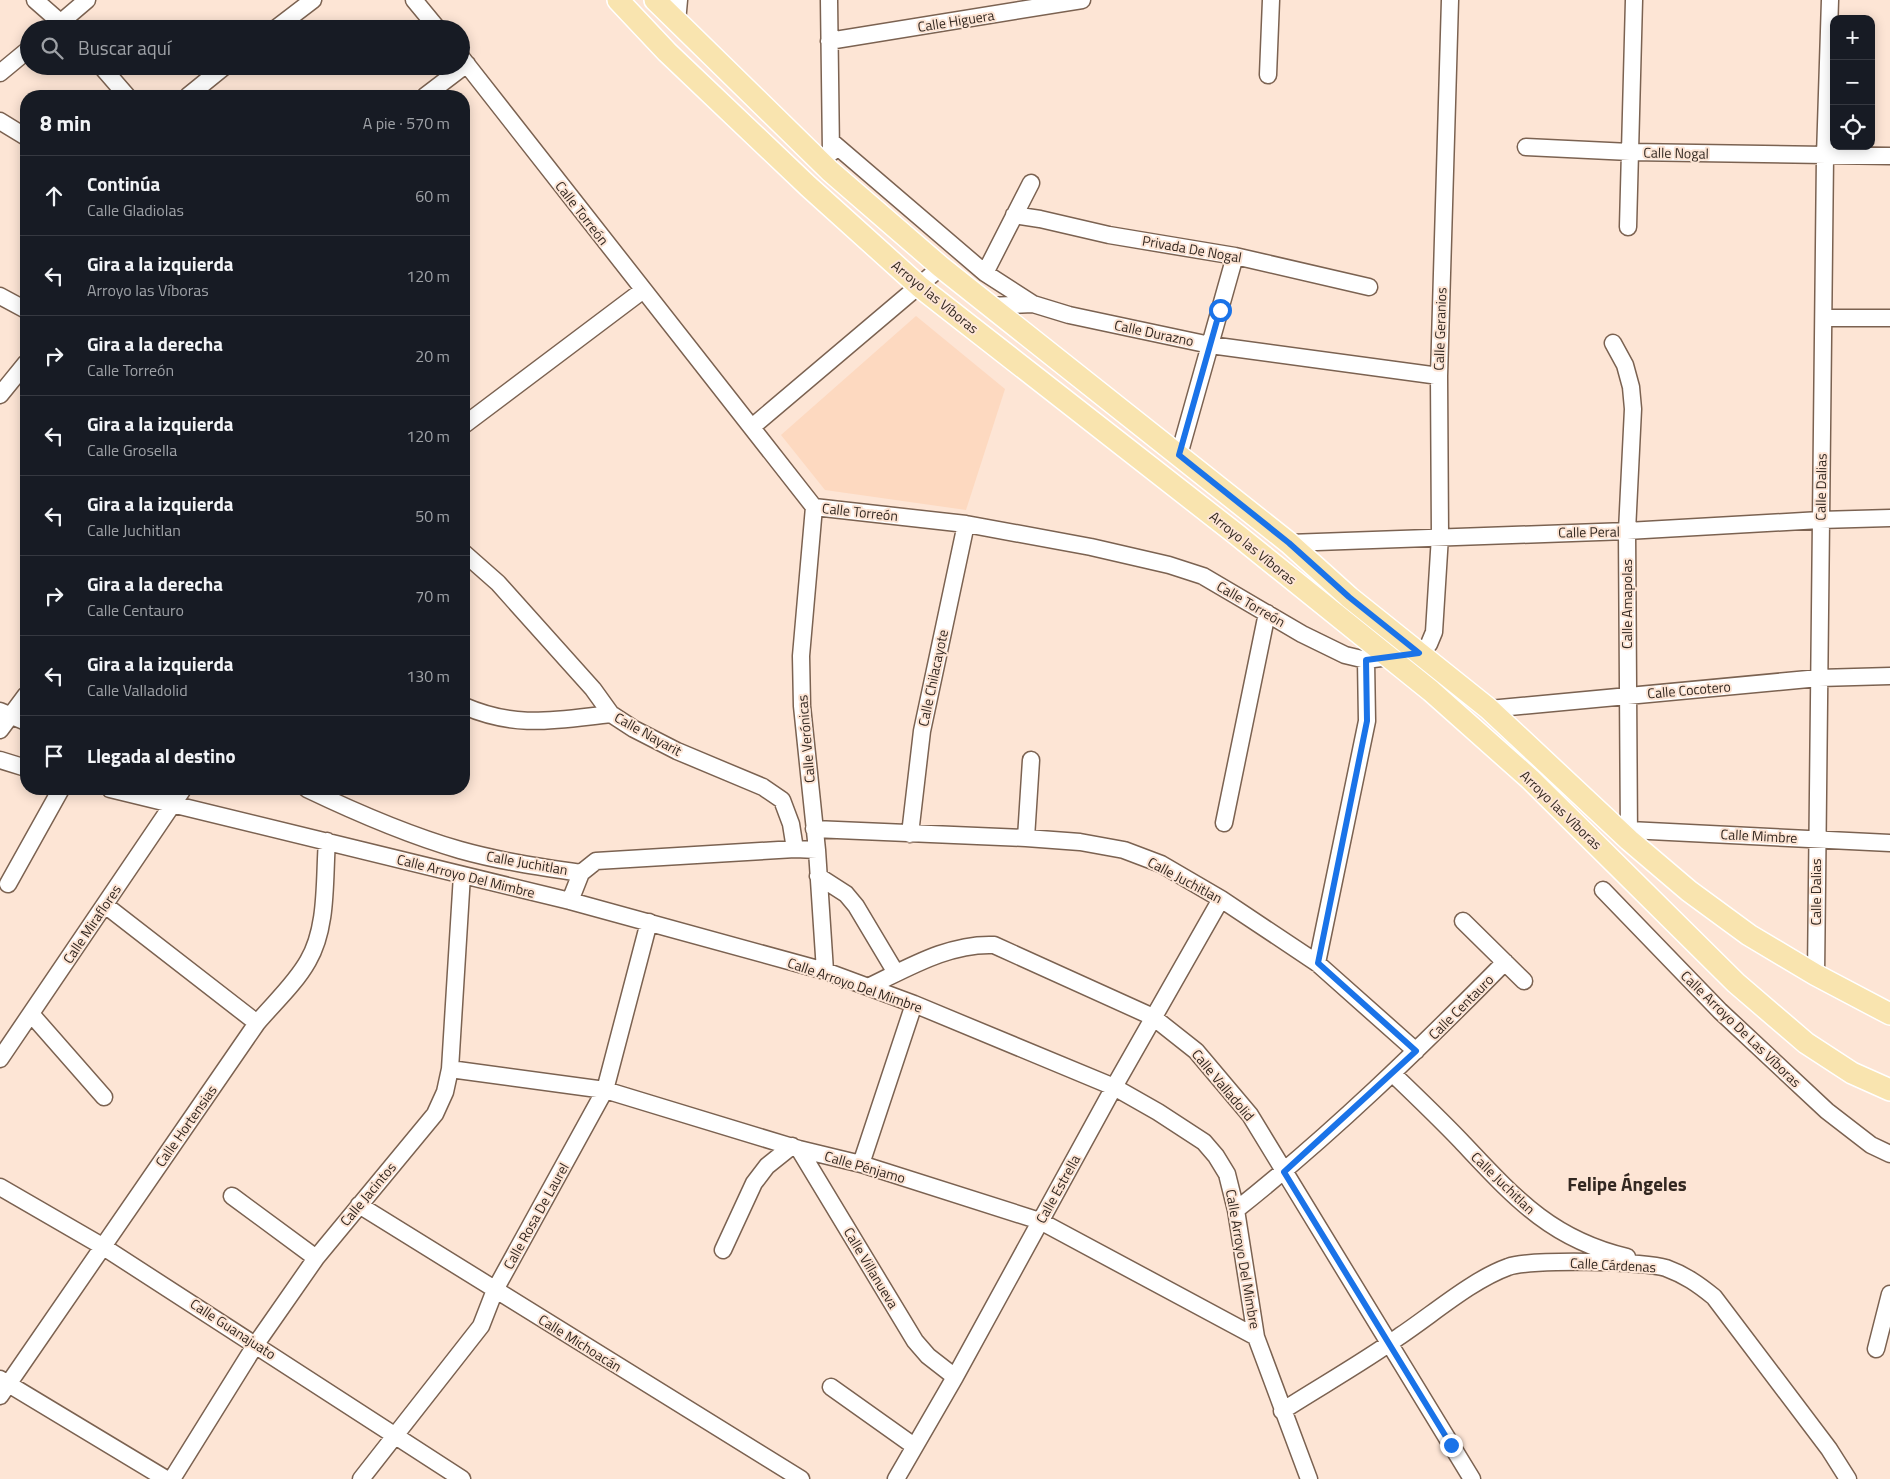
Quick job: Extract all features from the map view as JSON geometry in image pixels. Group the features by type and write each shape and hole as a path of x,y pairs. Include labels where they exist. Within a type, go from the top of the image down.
{"main road":[{"name":"Arroyo las Víboras","path":"618,0 667,52 801,179 920,287 1228,528 1390,658 1530,779 1743,989 1806,1043 1852,1073 1890,1090"},
{"name":"Arroyo las Víboras","path":"655,0 830,171 941,267 1289,543 1349,597 1489,709 1689,891 1742,929 1816,975 1890,1014"}],"street":[{"path":"35,0 55,20"},
{"path":"67,20 87,0"},
{"path":"287,20 313,0"},
{"path":"414,0 431,20"},
{"path":"678,22 679,0"},
{"path":"829,0 832,142 830,171"},
{"name":"Calle Higuera","path":"829,41 1082,0"},
{"path":"1268,75 1272,0"},
{"name":"Calle Geranios","path":"1419,653 1429,644 1434,632 1440,536 1439,376 1450,0"},
{"path":"1628,227 1634,0"},
{"name":"Calle Dalias","path":"1816,975 1825,156 1830,0"},
{"path":"0,73 20,56"},
{"name":"Calle Torreón","path":"470,69 814,507 966,524 1091,547 1169,565 1203,576 1345,655 1366,660 1419,653"},
{"path":"109,75 122,90"},
{"path":"195,90 214,75"},
{"path":"432,90 448,75"},
{"path":"0,121 20,133"},
{"path":"832,142 985,273 1033,304"},
{"name":"Calle Nogal","path":"1526,146 1630,152 1890,156"},
{"path":"985,273 1031,183"},
{"name":"Privada De Nogal","path":"1014,215 1040,218 1109,235 1235,256 1369,287"},
{"path":"1179,455 1235,256"},
{"path":"752,427 920,287 941,267"},
{"path":"470,420 642,290"},
{"path":"0,296 20,307"},
{"name":"Calle Durazno","path":"989,306 1033,304 1069,315 1210,345 1439,376"},
{"path":"1824,318 1890,318"},
{"name":"Calle Amapolas","path":"1613,343 1626,365 1632,402 1633,435 1626,531 1629,835"},
{"path":"0,395 20,370"},
{"name":"Calle Verónicas","path":"814,507 800,656 802,706 825,971"},
{"name":"Calle Peral","path":"1289,543 1440,536 1626,531 1890,518"},
{"name":"Calle Chilacayote","path":"910,834 922,731 966,524"},
{"name":"Calle Nayarit","path":"470,558 498,583 594,689 611,714 634,729 677,751 763,787 782,800 792,824 795,849"},
{"path":"1224,823 1267,613"},
{"path":"1318,963 1367,721 1366,660"},
{"name":"Calle Cocotero","path":"1489,709 1819,678 1890,676"},
{"path":"0,730 13,717 20,705"},
{"path":"470,708 491,717 520,722 611,714"},
{"path":"0,760 20,766"},
{"path":"1026,838 1031,760"},
{"path":"8,884 58,795"},
{"name":"Calle Arroyo Del Mimbre","path":"139,795 570,901 825,971 914,1004 1114,1087 1204,1142 1216,1156 1227,1174 1236,1210 1256,1337 1309,1479"},
{"name":"Calle Miraflores","path":"0,1059 32,1015 178,795"},
{"name":"Calle Juchitlan","path":"320,795 352,810 451,847 501,859 581,873 596,861 795,849 816,850"},
{"name":"Calle Juchitlan","path":"814,829 1026,838 1080,842 1124,850 1161,864 1221,899 1318,963 1416,1051"},
{"name":"Calle Mimbre","path":"1629,835 1817,839 1890,843"},
{"name":"Calle Hortensias","path":"3,1386 257,1023 298,976 309,960 317,941 321,923 327,841"},
{"path":"494,882 501,859"},
{"path":"570,901 581,873"},
{"name":"Calle Jacintos","path":"172,1479 256,1344 316,1258 435,1114 445,1092 450,1070 462,875"},
{"path":"818,876 846,894 856,906 896,973"},
{"name":"Calle Arroyo De Las Víboras","path":"1603,890 1720,1011 1827,1111 1871,1145 1890,1154"},
{"name":"Calle Estrella","path":"896,1479 955,1377 1153,1017 1221,899"},
{"path":"105,905 257,1023"},
{"path":"1463,921 1524,981"},
{"name":"Calle Rosa De Laurel","path":"361,1479 481,1326 495,1290 605,1090 649,922"},
{"name":"Calle Valladolid","path":"868,987 949,950 977,945 994,946 1153,1017 1196,1051 1250,1115 1472,1479"},
{"name":"Calle Centauro","path":"1236,1210 1284,1172 1393,1074 1505,962"},
{"path":"861,1164 914,1004"},
{"path":"32,1015 104,1097"},
{"name":"Calle Pénjamo","path":"450,1070 605,1090 795,1148 861,1164 1040,1221 1256,1337"},
{"name":"Calle Juchitlan","path":"1393,1074 1528,1210 1552,1227 1591,1247 1664,1267"},
{"path":"723,1250 754,1183 767,1166 795,1148"},
{"name":"Calle Villanueva","path":"795,1148 915,1341 928,1356 955,1377"},
{"name":"Calle Guanajuato","path":"0,1187 102,1246 462,1479"},
{"path":"232,1196 316,1258"},
{"name":"Calle Michoacán","path":"359,1205 801,1479"},
{"name":"Calle Cárdenas","path":"1282,1410 1390,1344 1488,1276 1510,1266 1539,1262 1639,1264 1664,1267 1691,1278 1714,1297 1830,1449 1848,1479"},
{"path":"1876,1349 1890,1294"},
{"path":"3,1386 166,1479"},
{"path":"831,1387 914,1446"}],"shaded area":[{"path":"916,316 1005,389 966,510 825,490 781,435"}],"district":[{"name":"Felipe Ángeles","path":"1627,1184"}],"route":[{"path":"1220,310 1179,455 1289,543 1349,597 1419,653 1366,660 1367,721 1318,963 1416,1051 1284,1172 1451,1445"}]}
